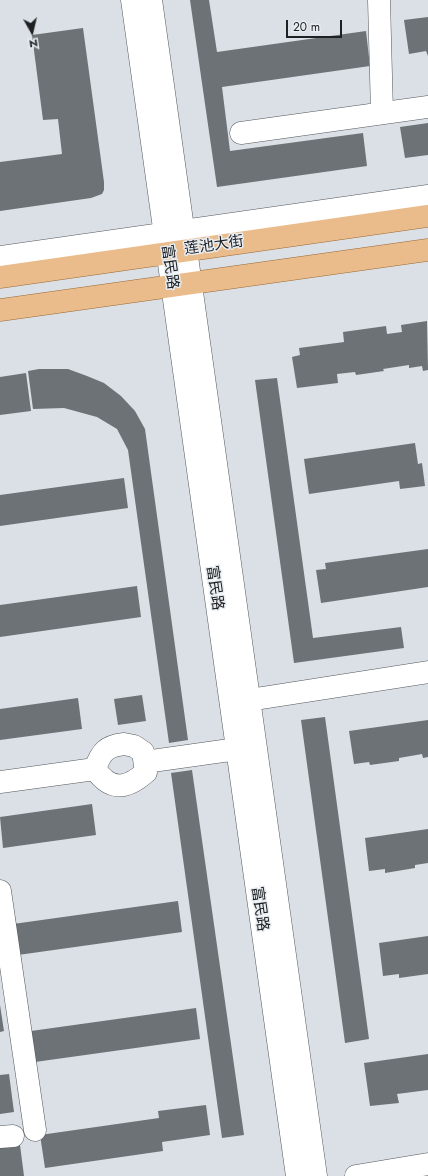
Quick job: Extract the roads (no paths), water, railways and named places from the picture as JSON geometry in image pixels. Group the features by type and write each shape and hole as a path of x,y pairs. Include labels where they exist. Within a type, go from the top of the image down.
{"main road":[{"name":"莲池大街","path":"0,277 175,242 428,216"},
{"path":"0,310 428,250"}],"street":[{"name":"富民路","path":"132,0 175,242 237,750 297,1176"},
{"name":"富民路","path":"151,0 175,242"},
{"path":"379,0 382,114"},
{"path":"241,133 428,107"},
{"path":"0,257 175,242 428,196"},
{"name":"富民路","path":"181,285 249,700 316,1176"},
{"path":"249,700 428,672"},
{"path":"124,744 134,746 143,752 146,772 135,781 116,786 106,782 95,769 99,756 107,748 124,744"},
{"path":"145,762 237,750"},
{"path":"0,782 95,769"},
{"path":"0,891 36,1130"},
{"path":"356,1176 428,1164"}]}
